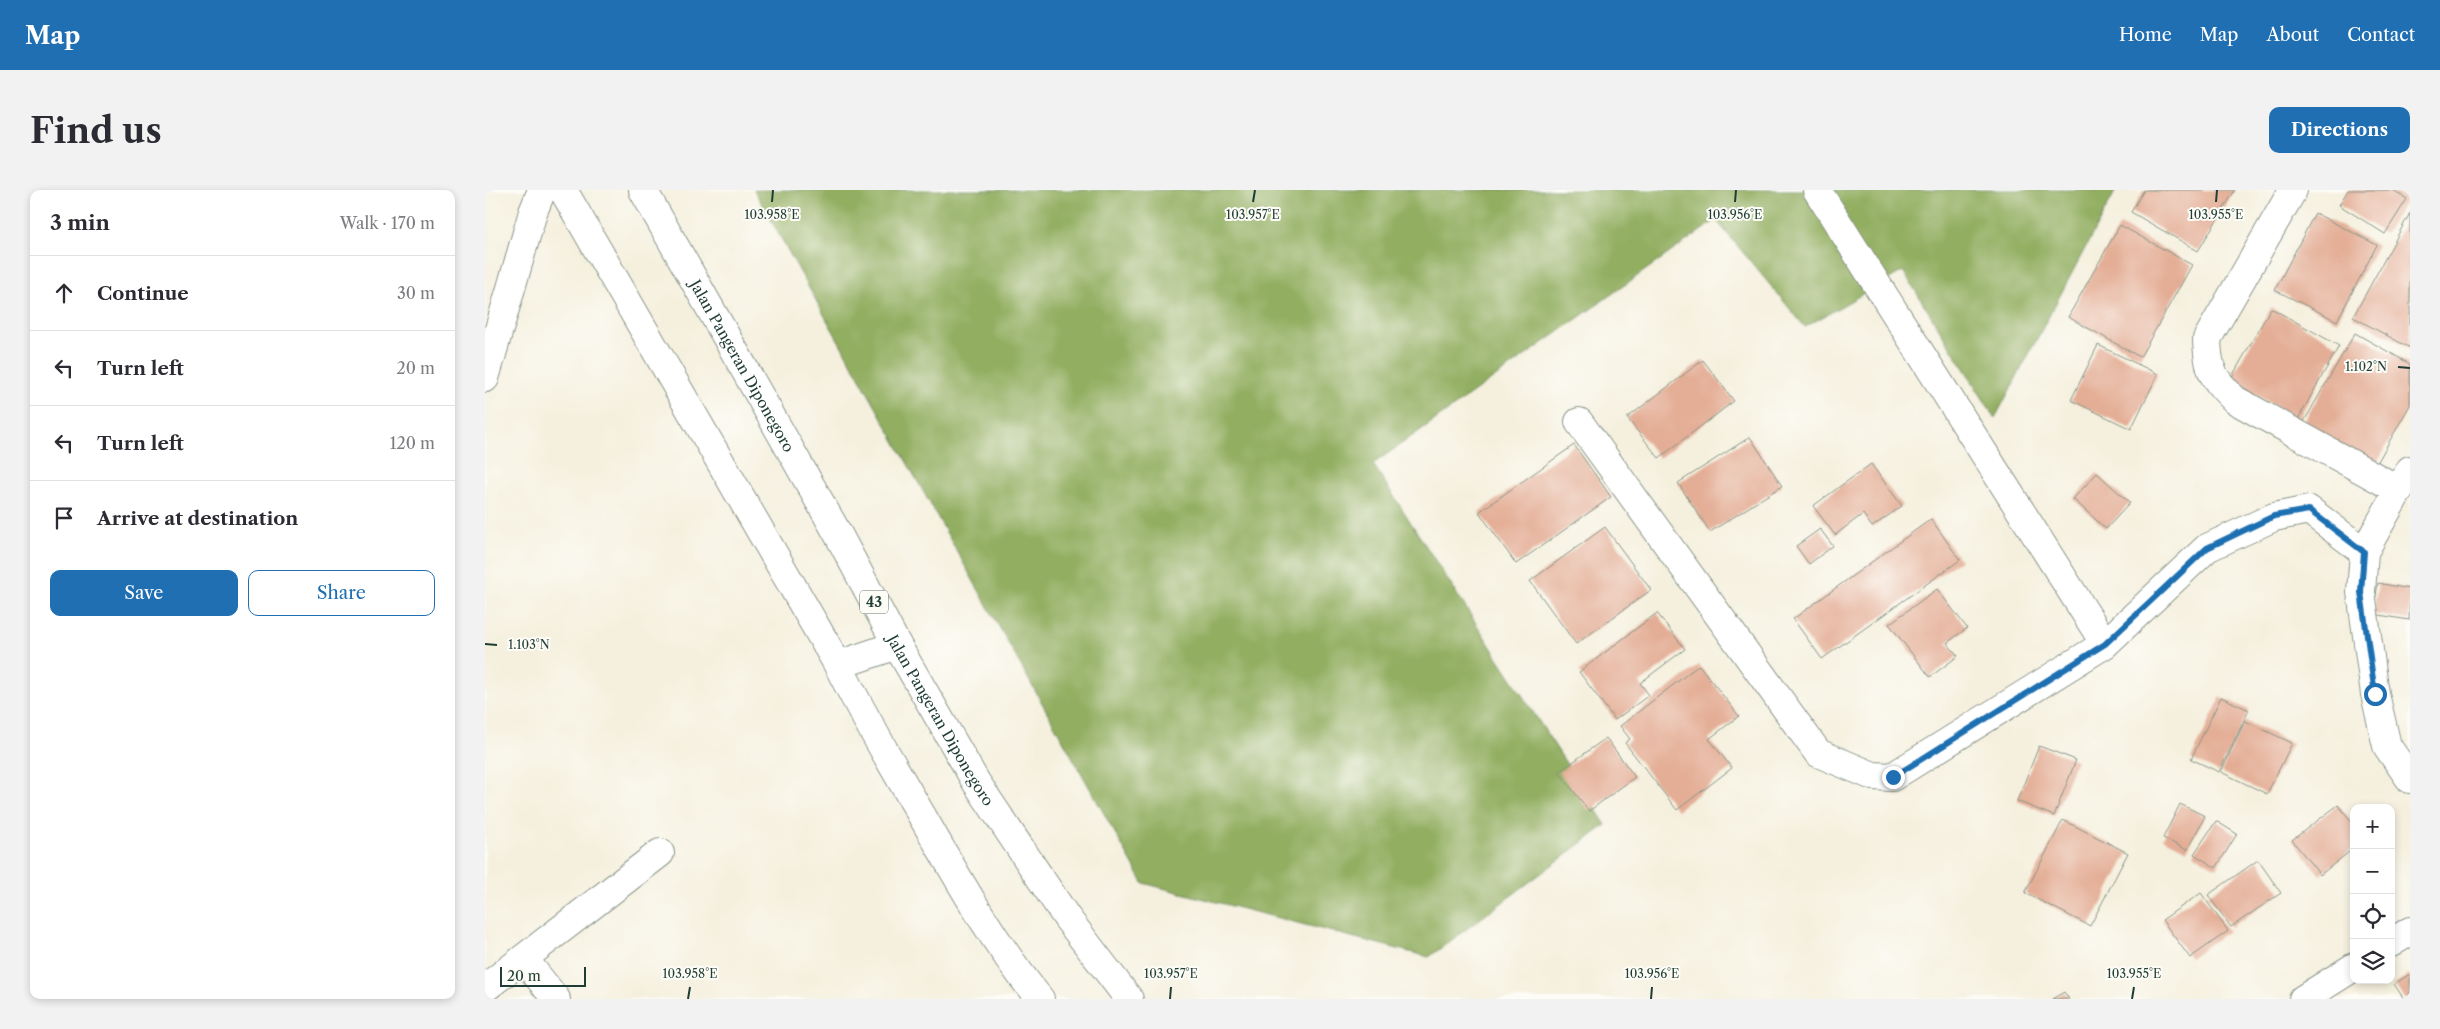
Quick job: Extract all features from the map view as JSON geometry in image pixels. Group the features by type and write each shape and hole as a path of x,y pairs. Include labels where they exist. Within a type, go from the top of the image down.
{"main road":[{"path":"485,378 533,212 542,190"},
{"path":"563,190 838,665 854,699 985,921 1021,976 1040,999"},
{"name":"Jalan Pangeran Diponegoro","path":"643,190 838,534 897,645 976,782 1026,859 1129,999"},
{"path":"1817,190 2105,644"},
{"path":"2293,190 2207,339 2208,360 2215,380 2235,400 2404,480 2364,552 2361,592 2375,694 2387,746 2410,779"},
{"path":"1579,422 1819,753 1873,776 1893,777 2105,644 2207,548 2274,516 2309,510 2364,552"},
{"path":"838,665 897,645"},
{"path":"485,988 660,853"},
{"path":"2395,940 2410,931"},
{"path":"524,959 555,999"},
{"path":"2303,999 2350,970"}],"green space":[{"path":"754,190 2116,190 1995,418 1903,271 1805,327 1716,220 1373,464 1606,825 1429,957 1143,883"}],"building":[{"path":"2144,190 2235,190 2198,251 2131,212"},
{"path":"2348,190 2393,190 2407,199 2385,234 2339,205"},
{"path":"2315,213 2377,245 2337,321 2275,290"},
{"path":"2410,213 2410,348 2353,317"},
{"path":"2120,225 2192,265 2140,357 2068,317"},
{"path":"2271,308 2339,346 2298,419 2230,380"},
{"path":"2355,333 2410,364 2410,405 2372,472 2299,430"},
{"path":"2098,345 2158,374 2131,429 2071,400"},
{"path":"1703,360 1734,401 1659,458 1627,418"},
{"path":"1750,437 1782,486 1710,532 1678,483"},
{"path":"1574,445 1611,497 1516,564 1479,512"},
{"path":"1871,464 1902,506 1872,527 1863,514 1835,535 1813,506"},
{"path":"2097,473 2130,503 2106,529 2073,499"},
{"path":"1931,519 1960,560 1822,659 1793,619"},
{"path":"1605,527 1651,590 1576,644 1530,581"},
{"path":"1820,529 1833,546 1809,564 1796,546"},
{"path":"2378,583 2410,589 2409,620 2373,614"},
{"path":"1937,589 1967,628 1947,643 1958,656 1930,677 1889,624"},
{"path":"1657,613 1685,649 1640,683 1649,695 1615,720 1579,672"},
{"path":"1699,665 1739,716 1709,739 1732,768 1677,810 1625,743 1630,739 1620,726"},
{"path":"2221,697 2249,710 2219,772 2191,759"},
{"path":"2245,721 2292,743 2267,794 2221,772"},
{"path":"1606,738 1635,777 1589,811 1559,772"},
{"path":"2039,746 2076,760 2054,816 2017,801"},
{"path":"2180,804 2205,816 2187,850 2163,838"},
{"path":"2338,805 2350,819 2350,851 2320,875 2292,840"},
{"path":"2063,820 2128,853 2090,926 2025,893"},
{"path":"2216,821 2237,834 2216,868 2194,854"},
{"path":"2258,860 2281,893 2231,927 2208,895"},
{"path":"2201,893 2228,931 2190,958 2162,920"},
{"path":"2410,974 2410,999 2404,999 2395,983"},
{"path":"2064,992 2069,999 2052,999"}],"route":[{"path":"1893,777 2105,644 2207,548 2274,516 2309,510 2364,552 2361,592 2375,694"}]}
